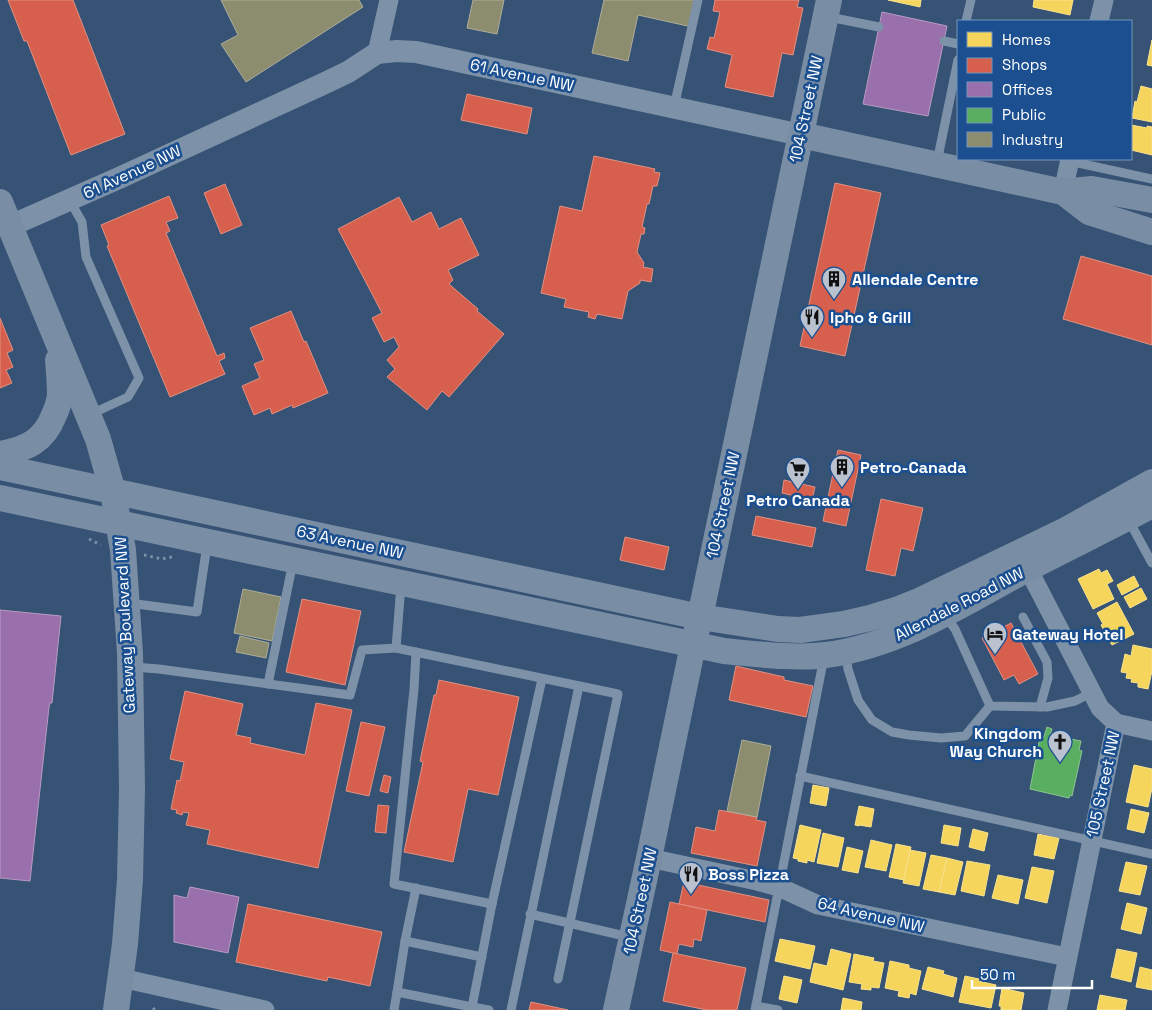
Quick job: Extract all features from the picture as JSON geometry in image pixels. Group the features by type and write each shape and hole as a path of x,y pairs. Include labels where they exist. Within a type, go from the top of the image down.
{"main road":[{"name":"104 Street NW","path":"616,1010 828,8"},
{"name":"61 Avenue NW","path":"801,135 1063,192 1092,188 1152,200"},
{"name":"61 Avenue NW","path":"1063,192 1089,212 1152,232"},
{"name":"Gateway Boulevard NW","path":"0,202 98,439 113,492 123,550 130,667 132,789 130,880 121,978 116,1010"},
{"path":"0,454 19,450 32,444 43,435 52,422 60,397 58,342"},
{"name":"63 Avenue NW","path":"0,467 700,617"},
{"name":"Allendale Road NW","path":"693,645 724,652 782,656 835,653 886,640 917,628 944,614 1064,531 1152,482"},
{"name":"63 Avenue NW","path":"0,498 693,645"},
{"name":"Allendale Road NW","path":"700,617 778,629 800,630 844,624 870,618 896,610 1024,560 1128,518 1152,505"}],"street":[{"path":"377,54 388,0"},
{"path":"1099,20 1104,0"},
{"name":"61 Avenue NW","path":"10,226 325,83 348,72 377,54 387,51 416,52 801,135"},
{"path":"1063,192 1069,160"},
{"name":"105 Street NW","path":"1024,560 1091,693 1100,708 1116,723 1057,1010"},
{"path":"1116,723 1152,731"},
{"name":"64 Avenue NW","path":"649,858 779,887 818,905 1067,957"},
{"path":"121,978 265,1010"}],"lane":[{"path":"674,107 698,0"},
{"path":"966,20 971,0"},
{"path":"828,8 879,27"},
{"path":"944,41 957,44"},
{"path":"936,165 957,65"},
{"path":"1069,160 1152,179"},
{"path":"70,200 82,222 86,257 139,378 128,397 88,415"},
{"path":"1128,518 1152,563"},
{"path":"126,602 197,612 208,542"},
{"path":"268,684 293,560"},
{"path":"396,648 402,583"},
{"path":"944,614 955,629 990,706"},
{"path":"1023,617 1047,662 1048,678 1040,707"},
{"path":"130,667 158,669 350,695 362,650 396,648 618,694 558,979"},
{"path":"416,652 414,689 394,884 492,904"},
{"path":"835,653 848,669 858,700 872,720 892,732 941,738 965,736 990,706"},
{"path":"778,1010 755,1008 800,776 835,653"},
{"path":"472,1006 492,904 542,679"},
{"path":"511,1010 579,686"},
{"path":"990,706 1047,707 1075,701 1091,693"},
{"path":"800,776 1152,854"},
{"path":"394,1010 416,888"},
{"path":"530,914 632,938"},
{"path":"405,941 482,957"},
{"path":"397,992 489,1010"}],"building: Homes":[{"path":"888,0 921,0 920,7"},
{"path":"1034,0 1073,0 1070,15 1033,7"},
{"path":"1152,40 1152,66 1147,65"},
{"path":"1141,86 1152,89 1152,122 1132,118 1135,101 1137,102"},
{"path":"1132,125 1152,127 1152,155 1132,150"},
{"path":"1099,569 1101,573 1107,570 1113,581 1107,584 1114,599 1093,609 1078,579"},
{"path":"1134,576 1139,586 1122,595 1117,585"},
{"path":"1141,588 1147,599 1130,608 1124,597"},
{"path":"1117,602 1134,634 1112,645 1097,613"},
{"path":"1133,645 1152,649 1152,671 1148,689 1138,687 1138,683 1131,682 1132,679 1126,678 1127,673 1121,672 1125,654 1131,656"},
{"path":"1134,765 1152,769 1152,788 1148,807 1126,802"},
{"path":"813,785 829,788 826,806 810,803"},
{"path":"859,806 874,809 871,827 855,825"},
{"path":"1131,809 1149,813 1144,833 1127,829"},
{"path":"800,825 821,830 814,862 807,860 807,863 793,858"},
{"path":"944,825 961,828 958,846 941,843"},
{"path":"973,829 988,833 984,851 969,847"},
{"path":"823,833 844,838 838,867 817,863"},
{"path":"1038,834 1059,838 1054,859 1034,855"},
{"path":"871,840 892,845 886,871 865,867"},
{"path":"896,844 911,847 904,880 889,877"},
{"path":"847,847 863,851 858,873 842,870"},
{"path":"910,850 926,853 919,886 903,883"},
{"path":"931,855 947,858 939,892 923,889"},
{"path":"947,858 963,862 955,895 939,892"},
{"path":"967,861 990,865 984,896 961,891"},
{"path":"1126,862 1147,866 1140,895 1119,891"},
{"path":"1032,867 1054,871 1047,903 1025,898"},
{"path":"998,875 1023,880 1018,904 992,898"},
{"path":"1127,903 1147,908 1141,934 1121,929"},
{"path":"780,939 815,946 810,969 775,961"},
{"path":"831,949 851,954 843,990 810,982 814,963 827,966"},
{"path":"1117,949 1137,953 1131,982 1111,977"},
{"path":"854,954 874,958 873,961 884,963 879,988 871,987 871,990 861,989 862,984 849,982"},
{"path":"890,961 909,965 909,968 921,971 916,995 910,993 909,998 898,996 899,991 885,988"},
{"path":"928,967 944,971 943,974 957,978 953,997 922,989"},
{"path":"1140,967 1152,970 1152,990 1136,987"},
{"path":"784,976 802,980 797,1003 779,999"},
{"path":"965,976 996,985 991,1008 959,1002"},
{"path":"1002,988 1024,993 1021,1010 1001,1010 1001,1006 999,1006"},
{"path":"1100,995 1127,1000 1125,1010 1097,1010"},
{"path":"843,998 862,1002 861,1010 841,1010"}],"building: Shops":[{"path":"8,0 73,0 125,134 71,155 27,41 24,41"},
{"path":"715,0 799,0 797,7 803,8 793,55 782,53 773,97 725,87 732,55 707,49 710,37 714,38 720,12 713,11"},
{"path":"467,94 532,108 527,134 461,120"},
{"path":"594,156 655,169 654,172 660,173 657,186 653,186 649,204 647,204 642,227 645,228 644,234 641,234 637,252 644,263 643,267 653,269 651,282 640,280 640,283 628,291 622,319 597,314 595,319 588,317 589,312 564,307 566,299 541,293 560,206 582,211"},
{"name":"Allendale Centre","path":"835,183 881,193 845,356 800,346"},
{"path":"225,184 242,225 221,234 204,193"},
{"path":"169,196 178,218 166,222 170,231 166,233 217,356 224,353 225,358 219,361 225,374 170,397 107,246 109,245 101,225"},
{"path":"399,197 412,222 431,212 439,229 461,218 479,255 448,270 453,280 449,284 504,334 449,397 442,391 427,410 387,377 395,369 387,360 399,347 394,337 384,342 372,318 382,313 338,229"},
{"path":"1081,256 1152,276 1152,345 1063,319"},
{"path":"291,311 328,393 293,408 292,405 272,414 270,408 254,415 242,386 260,378 254,364 264,360 250,328"},
{"path":"0,318 13,350 7,353 13,367 6,370 12,383 0,388"},
{"name":"Petro-Canada","path":"838,450 861,455 846,526 823,521"},
{"name":"Petro Canada","path":"784,480 815,487 812,500 782,493"},
{"path":"881,499 923,508 913,551 901,548 895,576 866,570"},
{"path":"756,516 816,528 812,547 752,535"},
{"path":"625,537 669,547 664,570 620,560"},
{"path":"302,599 361,611 345,685 286,672"},
{"path":"1011,623 1038,674 1019,684 1014,675 1004,680 982,638"},
{"path":"736,666 813,686 806,717 729,700"},
{"path":"439,680 519,697 498,795 468,789 453,862 404,852 423,762 420,761"},
{"path":"185,691 243,704 236,735 251,738 250,743 305,755 316,703 352,710 318,868 207,844 210,830 186,825 189,813 183,812 182,815 176,813 177,810 171,809 177,780 180,781 184,762 170,759"},
{"path":"361,722 385,727 369,796 346,791"},
{"path":"384,775 391,777 388,793 380,791"},
{"path":"378,805 389,806 386,833 375,832"},
{"path":"719,810 757,817 756,820 766,822 757,866 691,853 696,827 715,831"},
{"path":"684,882 769,900 765,922 679,904"},
{"path":"670,902 707,910 701,941 694,939 693,947 679,944 677,954 660,950"},
{"path":"248,904 382,932 370,986 328,977 327,981 236,962"},
{"path":"673,953 746,968 737,1010 707,1010 663,1001"},
{"path":"531,1002 568,1010 529,1010"}],"building: Offices":[{"path":"882,12 947,26 928,116 863,104"},
{"path":"0,610 61,616 30,881 0,878"},
{"path":"190,887 239,897 228,953 174,942 174,895 187,898"}],"building: Public":[{"path":"1047,727 1052,729 1050,735 1081,741 1079,750 1082,751 1072,796 1070,795 1069,798 1030,789 1039,742 1044,737"}],"building: Industry":[{"path":"221,0 359,0 363,7 246,82 221,44 238,35"},
{"path":"473,0 504,0 497,34 467,28"},
{"path":"604,0 697,0 692,27 638,15 628,61 592,53"},
{"path":"243,589 281,597 272,641 234,633"},
{"path":"240,636 269,643 266,658 236,652"},
{"path":"742,740 771,746 757,817 727,811"}],"place":[{"name":"Allendale Centre","path":"834,300"},
{"name":"Ipho & Grill","path":"812,338"},
{"name":"Petro-Canada","path":"842,488"},
{"name":"Petro Canada","path":"798,490"},
{"name":"Gateway Hotel","path":"995,655"},
{"name":"Kingdom Way Church","path":"1060,763"},
{"name":"Boss Pizza","path":"691,895"}]}
